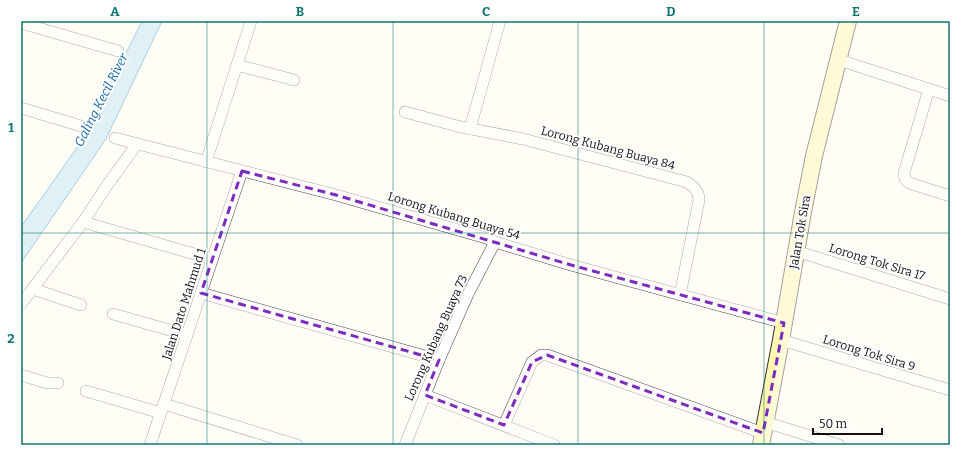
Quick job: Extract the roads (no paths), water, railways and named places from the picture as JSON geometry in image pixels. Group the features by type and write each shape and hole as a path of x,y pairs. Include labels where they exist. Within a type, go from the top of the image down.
{"street":[{"path":"206,162 251,21"},
{"path":"470,129 500,21"},
{"name":"Jalan Tok Sira","path":"763,434 817,143 848,21"},
{"path":"21,23 118,51"},
{"path":"838,60 950,96"},
{"path":"236,65 294,80"},
{"path":"929,89 904,173 905,179 910,183 950,196"},
{"path":"21,108 81,126"},
{"name":"Lorong Kubang Buaya 84","path":"405,112 470,129 523,138 687,182 697,190 699,200 680,295"},
{"name":"Lorong Kubang Buaya 54","path":"115,138 344,197 486,238 571,265 784,323"},
{"path":"21,304 83,222 108,184 138,144"},
{"name":"Jalan Dato Mahmud 1","path":"150,445 242,171"},
{"path":"83,222 212,259"},
{"name":"Lorong Kubang Buaya 73","path":"405,445 439,360 468,294 495,242"},
{"name":"Lorong Tok Sira 17","path":"796,251 950,299"},
{"path":"33,289 81,305"},
{"path":"201,293 439,360"},
{"path":"113,314 187,335"},
{"name":"Lorong Tok Sira 9","path":"781,340 950,390"},
{"path":"504,425 532,362 541,355 763,434 839,445"},
{"path":"21,375 47,383 58,383"},
{"path":"86,391 163,408 297,445"},
{"path":"425,395 554,445"}],"water":[{"path":"142,21 162,21 106,139 21,263 21,227 83,139"}],"water label":[{"name":"Galing Kecil River","path":"101,100"}]}
